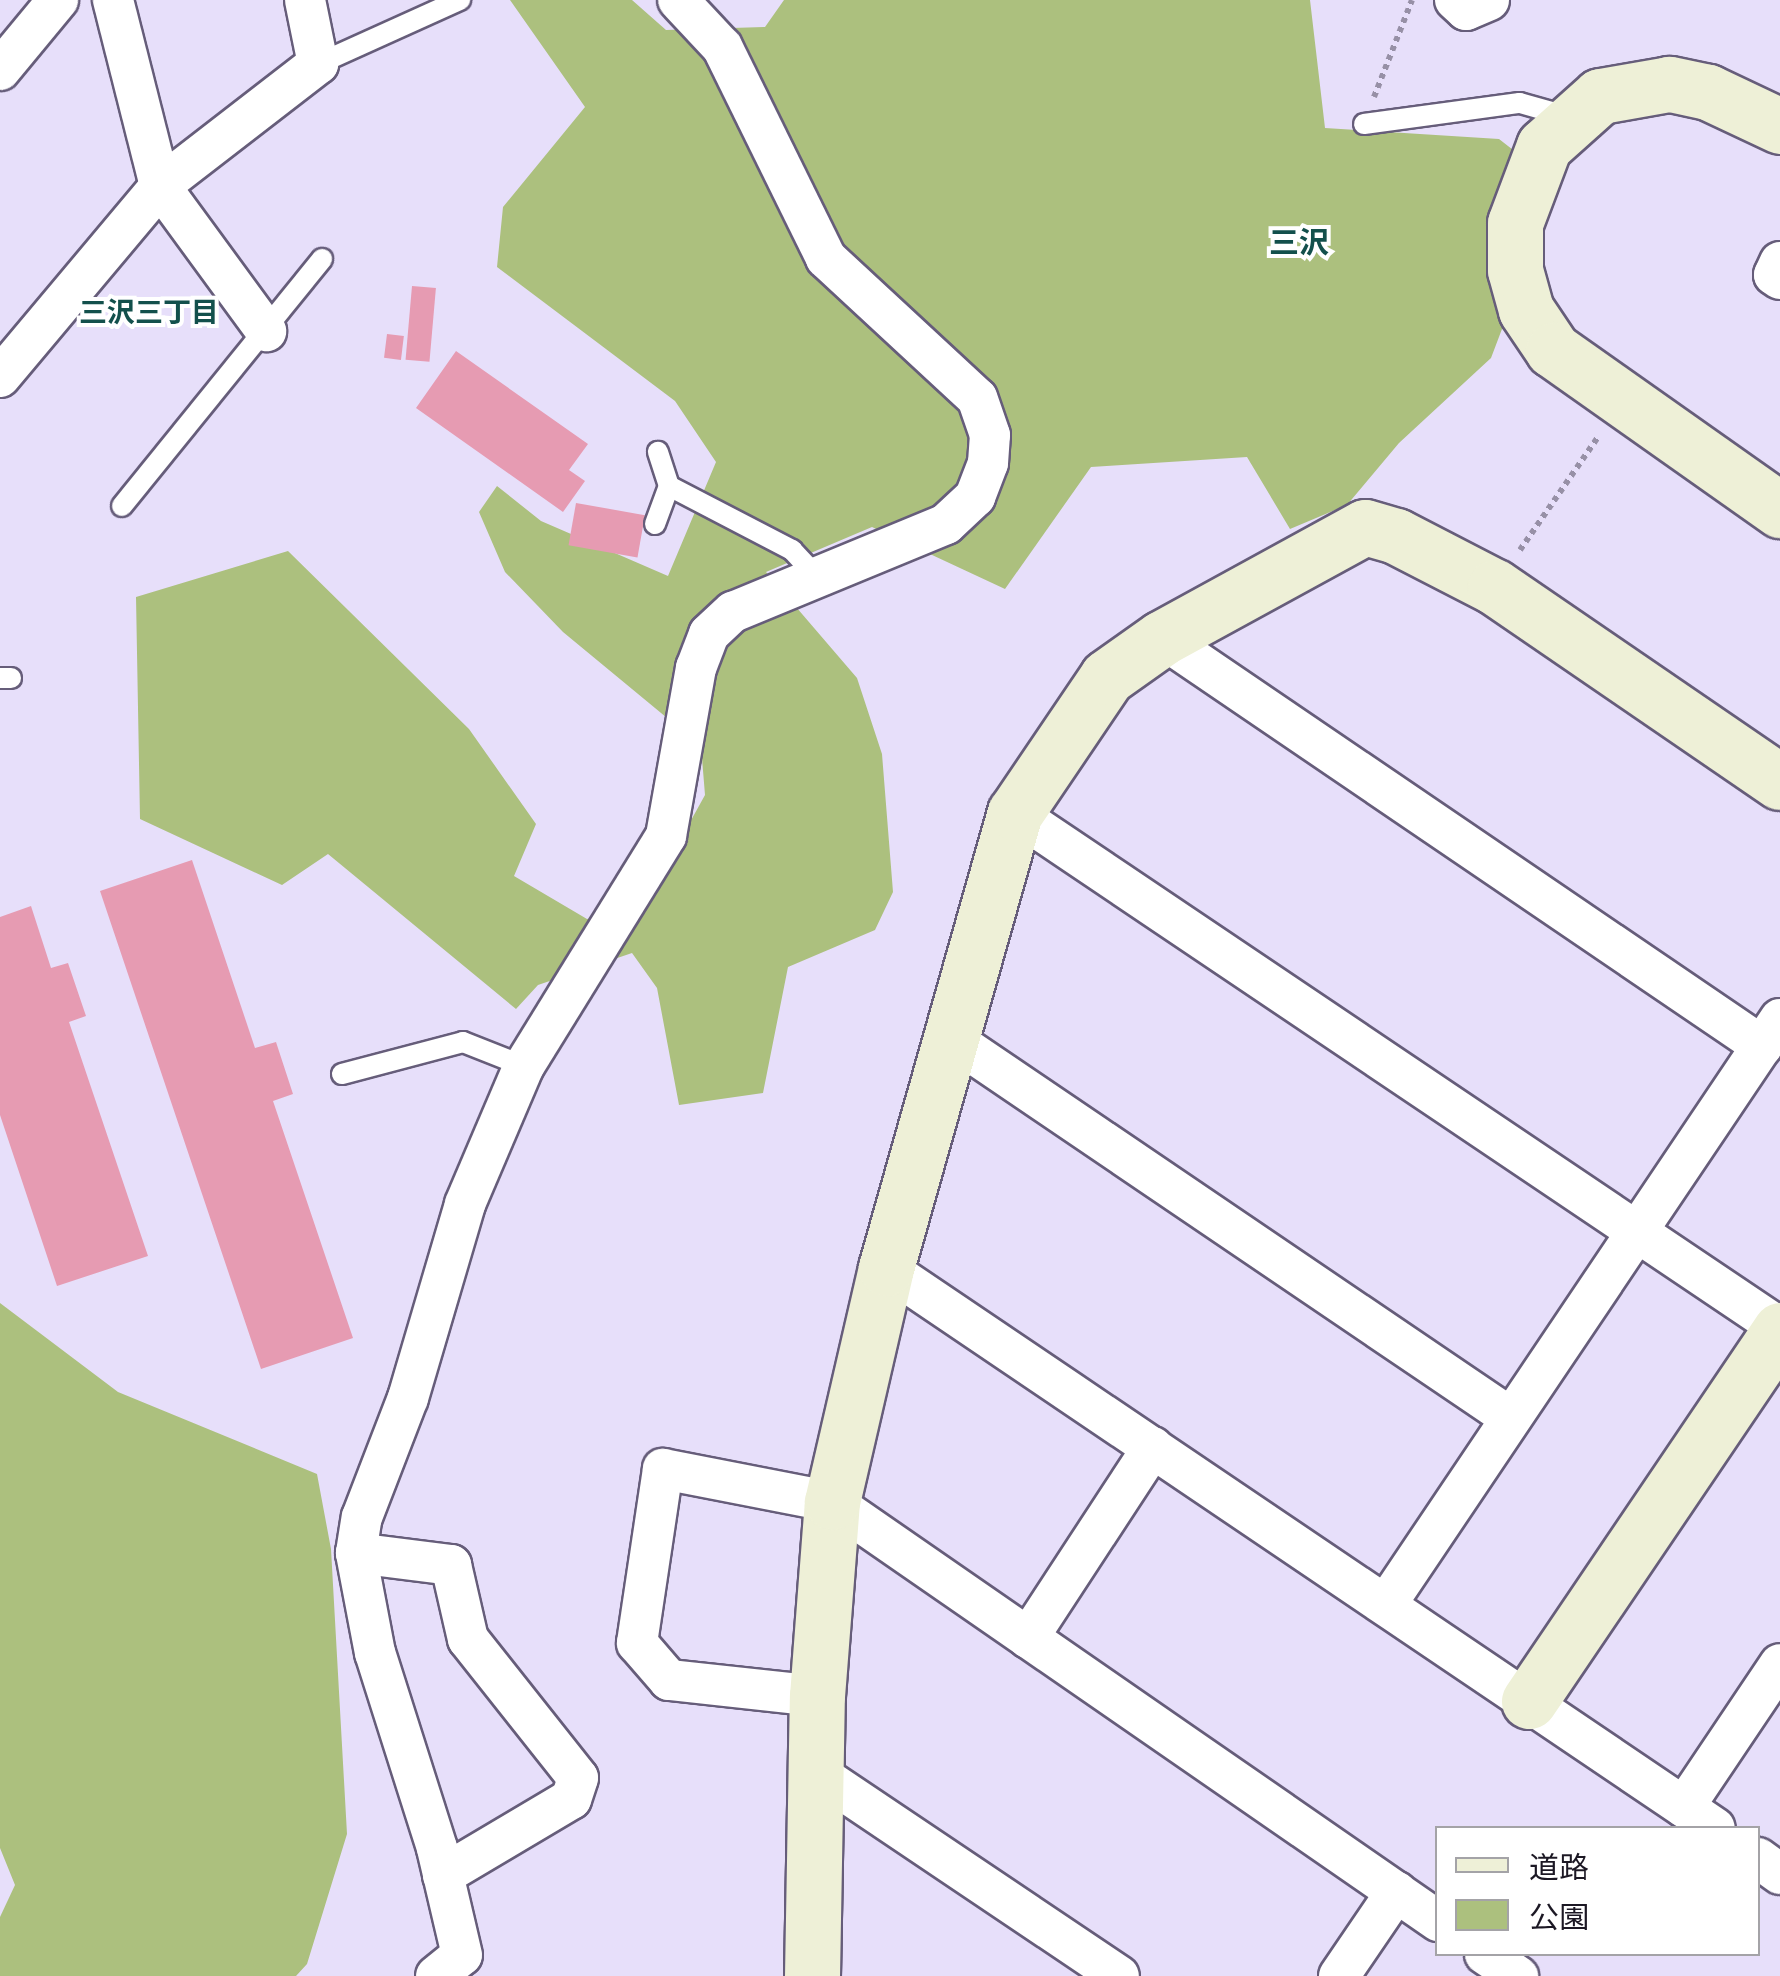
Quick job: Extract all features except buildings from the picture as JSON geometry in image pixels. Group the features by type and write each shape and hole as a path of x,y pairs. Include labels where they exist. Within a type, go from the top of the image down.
{"street":[{"path":"0,70 58,0"},
{"path":"113,0 160,186 266,331"},
{"path":"0,377 160,186 318,64 306,0"},
{"path":"436,1976 462,1955 443,1875 375,1654 356,1554 362,1516 408,1398 465,1204 524,1066 666,836 696,668 709,634 732,612 946,524 975,497 990,435 977,398 945,362 861,296 826,258 722,47 678,0"},
{"path":"1455,0 1466,10 1489,0"},
{"path":"1780,126 1708,92 1668,84 1600,96 1571,117 1544,146 1515,223 1515,270 1526,310 1553,350 1622,403 1780,510"},
{"path":"1780,262 1774,275 1780,279"},
{"path":"812,1976 820,1775 817,1696 832,1502 886,1268 1015,813 1108,677 1162,638 1365,527 1396,536 1496,587 1780,782"},
{"path":"1162,638 1771,1032 1387,1602"},
{"path":"1015,813 1780,1329 1530,1700"},
{"path":"952,1039 1511,1418"},
{"path":"886,1268 1387,1602 1700,1818 1780,1664"},
{"path":"1028,1638 1153,1447"},
{"path":"817,1696 669,1680 637,1642 663,1469 832,1502 1435,1919"},
{"path":"356,1554 450,1564 468,1639 578,1778 571,1799 443,1875"},
{"path":"820,1775 1119,1976"},
{"path":"1340,1976 1396,1892"},
{"path":"1488,1956 1518,1976"}],"lane":[{"path":"318,64 460,0"},
{"path":"1364,124 1520,103 1571,117"},
{"path":"122,506 322,260"},
{"path":"656,524 668,486 658,452"},
{"path":"668,486 792,550 817,577"},
{"path":"342,1074 463,1042 524,1066"}],"path":[{"path":"1364,124 1412,0"},
{"path":"1496,587 1622,403"}],"green space":[{"path":"510,0 632,0 666,30 765,27 784,0 1310,0 1325,128 1499,139 1557,184 1491,358 1399,443 1347,505 1290,529 1247,457 1091,467 1005,589 872,527 766,572 857,678 882,754 893,892 875,930 788,967 763,1093 679,1105 657,988 632,953 538,985 516,1009 328,854 282,885 140,819 136,597 288,551 469,729 536,824 514,876 587,919 642,909 705,795 701,746 563,632 505,572 479,512 497,486 541,521 668,576 716,462 675,401 497,267 503,207 585,107"},
{"path":"0,1303 118,1392 317,1474 331,1549 347,1834 307,1964 296,1976 0,1976 0,1917 15,1885 0,1848"}],"district":[{"name":"三沢","path":"1299,243"},
{"name":"三沢三丁目","path":"149,312"}]}
